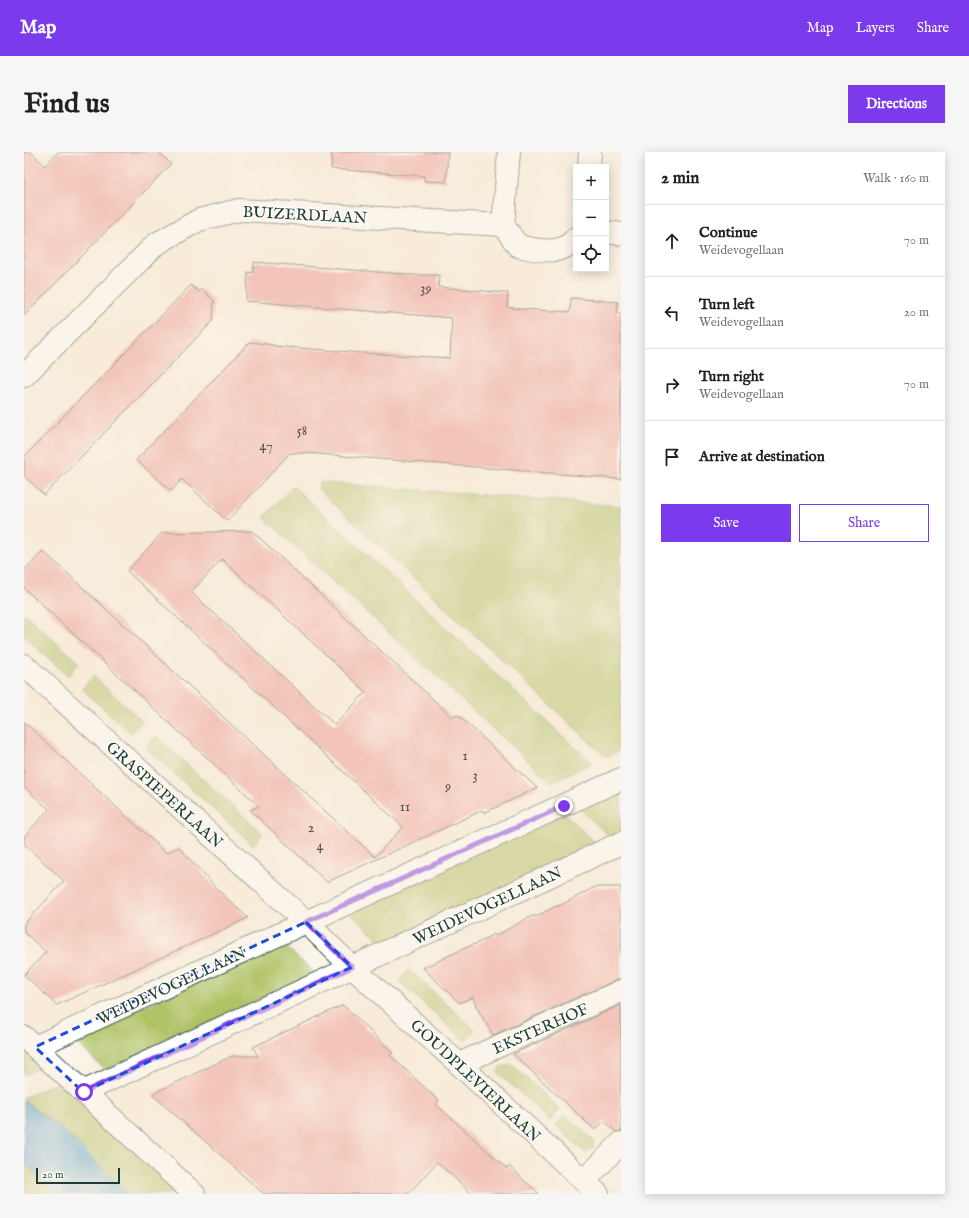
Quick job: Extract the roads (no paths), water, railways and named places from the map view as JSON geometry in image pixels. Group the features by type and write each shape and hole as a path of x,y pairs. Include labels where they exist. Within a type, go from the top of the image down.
{"street":[{"path":"509,152 503,225 518,246 543,251 556,251 573,241"},
{"path":"589,164 590,152"},
{"name":"BUIZERDLAAN","path":"24,376 156,244 199,220 239,210 503,225"},
{"path":"609,232 621,234"},
{"name":"GRASPIEPERLAAN","path":"24,665 306,922"},
{"name":"WEIDEVOGELLAAN","path":"30,1042 306,922 621,779"},
{"name":"WEIDEVOGELLAAN","path":"84,1092 621,843"},
{"path":"306,922 352,967"},
{"name":"GOUDPLEVIERLAAN","path":"352,967 591,1187"},
{"name":"EKSTERHOF","path":"459,1064 621,991"},
{"path":"30,1042 194,1194"},
{"path":"591,1187 621,1143"}],"water":[{"path":"24,1101 62,1129 128,1194 57,1194 24,1163"}]}
